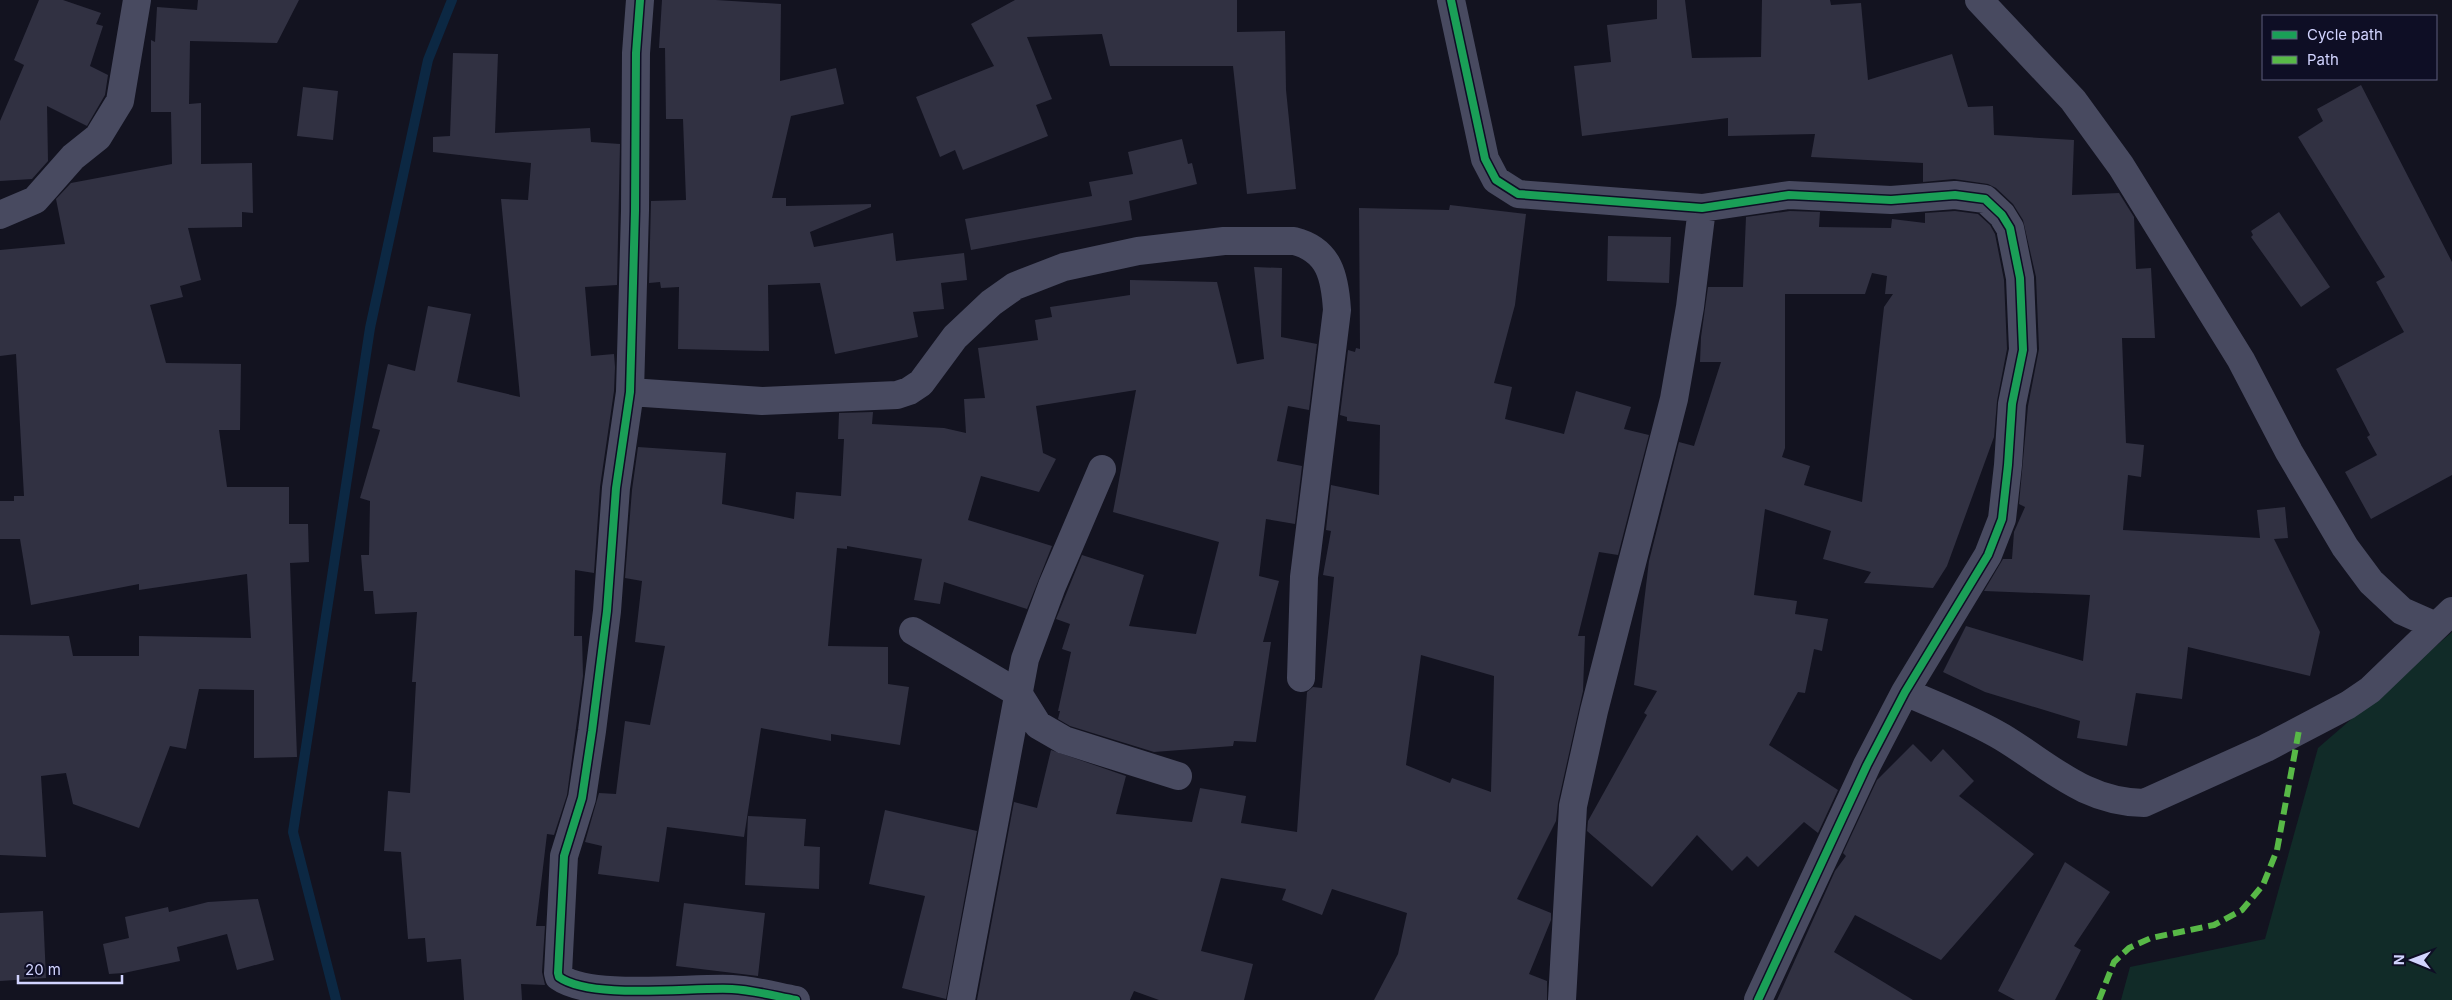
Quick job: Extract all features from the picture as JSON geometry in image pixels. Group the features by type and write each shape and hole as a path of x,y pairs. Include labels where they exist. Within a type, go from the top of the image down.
{"street":[{"path":"0,215 35,200 73,157 98,137 120,101 137,0"},
{"path":"640,0 636,53 635,211 630,392 616,488 606,611 592,731 582,798 564,856 558,973 559,978 570,983 598,991 733,994 796,1000"},
{"path":"1451,0 1485,159 1496,180 1518,194 1702,208 1789,194 1891,200 1955,195 1985,199 2002,215 2010,228 2020,278 2023,350 2012,404 2002,519 1988,555 1905,692 1867,765 1758,1000"},
{"path":"1979,0 2073,100 2121,166 2241,360 2289,452 2345,547 2371,582 2402,611 2444,619"},
{"path":"1562,1000 1572,806 1594,711 1674,399 1690,307 1702,208"},
{"path":"630,392 762,401 897,395 910,391 921,383 955,337 991,303 1015,286 1064,267 1138,251 1224,241 1294,241 1304,244 1312,248 1333,274 1337,310 1304,577 1301,678"},
{"path":"961,1000 1025,660 1052,586 1102,470"},
{"path":"1905,692 2001,736 2078,787 2103,798 2129,803 2144,803 2266,748 2348,705 2370,690 2444,619"},
{"path":"913,631 1018,693 1038,725 1064,740 1178,776"}],"green space":[{"path":"2452,632 2452,1000 2121,1000 2130,967 2265,939 2318,748"}],"building":[{"path":"39,0 63,0 101,13 96,24 103,26 90,66 108,75 105,95 87,126 47,106 48,161 32,179 0,181 0,121 24,65 14,60"},
{"path":"198,0 299,0 277,43 190,41 189,104 201,103 201,164 252,163 253,213 242,212 242,227 188,228 201,280 180,286 183,297 150,305 166,363 241,364 240,430 219,430 227,487 289,487 289,524 308,524 309,562 290,563 297,757 254,758 254,690 199,689 186,749 170,746 139,828 73,804 66,773 41,776 46,857 0,855 0,635 69,636 73,656 139,656 139,636 251,638 247,574 139,590 139,584 31,605 20,539 0,539 0,501 14,501 14,496 24,496 16,354 0,356 0,250 65,244 56,199 71,183 172,164 171,112 151,112 151,40 155,42 157,7 197,10"},
{"path":"662,0 716,0 781,4 780,81 836,68 844,104 791,116 772,198 786,198 786,206 871,204 871,207 810,232 814,247 893,233 896,261 964,253 967,280 941,283 944,309 913,312 918,337 835,354 820,283 768,285 769,351 678,349 679,287 661,288 660,282 649,283 651,201 686,200 683,119 666,119 665,48 659,48"},
{"path":"1015,0 1237,0 1237,32 1285,31 1286,90 1296,189 1247,194 1233,66 1110,66 1102,34 1027,37 1052,99 1036,105 1048,136 963,170 955,150 940,157 916,97 994,66 971,24"},
{"path":"1657,0 1685,0 1692,58 1761,57 1762,0 1830,0 1831,5 1861,3 1868,80 1952,54 1968,107 1993,106 1994,135 2074,140 2072,195 2119,193 2134,217 2136,269 2151,268 2155,338 2122,338 2126,443 2144,445 2141,477 2128,475 2123,530 2260,538 2257,510 2285,507 2288,538 2274,539 2320,632 2310,676 2188,647 2182,699 2136,693 2127,746 2077,738 2080,721 1985,692 1943,672 1966,626 2083,661 2090,595 1984,591 2003,559 2012,559 2014,532 2025,507 2019,504 2028,406 2039,349 2036,277 2023,220 2013,204 1996,188 1988,184 1954,179 1923,182 1923,163 1811,157 1815,134 1728,136 1728,118 1582,136 1574,66 1611,62 1607,25 1657,19"},
{"path":"453,53 498,54 495,133 590,128 591,142 620,144 617,285 585,287 591,356 614,354 615,367 614,391 600,487 594,573 575,570 574,636 582,636 583,676 567,795 554,835 547,834 536,926 545,926 542,972 545,985 521,984 522,1000 464,1000 461,959 427,962 425,938 408,939 401,852 384,851 388,791 410,793 416,682 412,682 417,612 375,614 373,591 364,591 361,555 369,555 370,501 360,498 380,430 372,428 388,364 415,371 428,306 471,314 457,382 520,397 501,199 528,200 531,163 433,152 433,137 450,136"},
{"path":"2361,85 2452,262 2452,475 2371,519 2345,472 2377,455 2367,437 2370,435 2336,369 2404,332 2376,282 2385,277 2298,137 2323,121 2317,109"},
{"path":"303,87 338,91 333,140 297,136"},
{"path":"1182,139 1188,164 1192,163 1197,184 1129,201 1132,220 971,250 965,219 1092,196 1089,182 1133,174 1128,152"},
{"path":"1450,205 1526,214 1515,305 1494,383 1512,387 1505,419 1564,434 1576,391 1631,407 1624,429 1649,435 1618,555 1599,552 1578,636 1585,636 1583,691 1558,803 1556,821 1517,899 1551,913 1551,920 1529,974 1547,981 1547,1000 1374,1000 1398,954 1407,913 1332,889 1322,915 1282,900 1286,889 1221,878 1201,951 1253,964 1244,1000 1159,1000 1134,991 1130,1000 977,1000 1014,802 1037,808 1051,750 1126,776 1116,814 1192,822 1200,788 1246,796 1241,823 1297,832 1307,692 1313,687 1322,688 1334,577 1323,575 1331,531 1326,530 1331,485 1379,495 1380,425 1347,421 1347,417 1340,415 1348,350 1355,352 1356,348 1360,349 1359,208 1449,210","holes":["1421,655 1494,676 1491,792 1452,778 1450,783 1406,765"]},
{"path":"1790,211 1820,212 1819,227 1891,228 1892,219 1925,223 1925,213 1955,211 1978,214 1990,225 1995,234 2004,280 2007,349 1997,401 1994,437 1947,566 1933,588 1864,583 1871,572 1823,559 1831,531 1765,509 1754,595 1797,601 1795,614 1828,619 1822,651 1814,649 1805,693 1798,692 1769,745 1838,790 1818,833 1804,822 1758,867 1747,856 1732,871 1697,835 1652,887 1587,831 1588,821 1647,715 1644,713 1657,691 1634,685 1649,561 1679,442 1694,446 1721,362 1700,362 1701,337 1708,287 1743,287 1746,217","holes":["1872,273 1887,276 1885,294 1893,294 1884,307 1862,502 1804,485 1810,466 1782,457 1785,448 1785,294 1865,294"]},
{"path":"2279,212 2330,287 2301,307 2251,237 2253,235 2251,231"},
{"path":"1608,236 1671,237 1669,283 1607,281"},
{"path":"1254,267 1282,268 1281,337 1317,344 1309,410 1288,406 1277,461 1302,466 1295,524 1266,519 1259,576 1279,581 1263,642 1271,642 1256,742 1234,741 1233,746 1154,752 1070,726 1058,719 1060,711 1058,711 1071,652 1062,649 1070,624 1056,619 1082,555 1144,575 1129,626 1196,634 1219,542 1113,512 1136,390 1036,406 1043,453 1056,459 1039,492 981,476 968,520 1052,546 1027,609 944,582 940,604 914,600 922,559 847,546 847,549 837,548 828,646 888,647 888,684 909,687 900,745 831,734 831,741 761,728 744,837 667,827 659,882 598,874 602,846 585,842 599,793 616,794 625,721 650,725 665,646 635,642 642,581 625,578 632,490 638,447 726,453 722,504 794,519 796,492 841,496 844,439 838,439 839,413 873,412 872,424 944,428 966,433 964,399 985,398 978,348 1038,340 1035,320 1052,317 1050,307 1130,295 1130,280 1217,282 1237,364 1264,359"},
{"path":"1913,744 1931,762 1943,749 1974,781 1959,796 2034,854 1941,960 1855,915 1834,952 1913,1000 1777,1000 1835,871 1846,856 1843,853 1877,780"},
{"path":"885,810 977,831 946,999 902,988 925,896 869,884"},
{"path":"748,816 806,819 804,846 820,847 819,889 745,885"},
{"path":"2065,862 2110,892 2074,946 2081,950 2055,1000 2015,1000 1998,991"},
{"path":"258,899 274,960 237,970 227,934 177,947 180,961 124,973 109,974 103,944 129,938 125,917 168,907 169,912 208,902"},
{"path":"684,903 765,913 758,976 676,966"},
{"path":"43,911 46,978 0,981 0,913"}],"waterway":[{"path":"336,1000 293,832 370,328 428,60 452,0"}],"marked path":[{"path":"2099,1000 2114,962 2129,948 2151,938 2214,925 2242,910 2263,885 2277,850 2299,730"}],"cycle path":[{"path":"640,0 636,53 635,211 630,392 616,488 607,611 592,731 582,798 564,856 558,973 559,977 574,984 594,988 642,991 732,989 796,1000"},
{"path":"1451,0 1485,159 1496,180 1518,194 1702,208 1789,195 1891,200 1955,195 1985,199 2002,215 2010,228 2020,278 2023,350 2012,404 2002,519 1988,555 1905,692 1867,765 1758,1000"}]}
